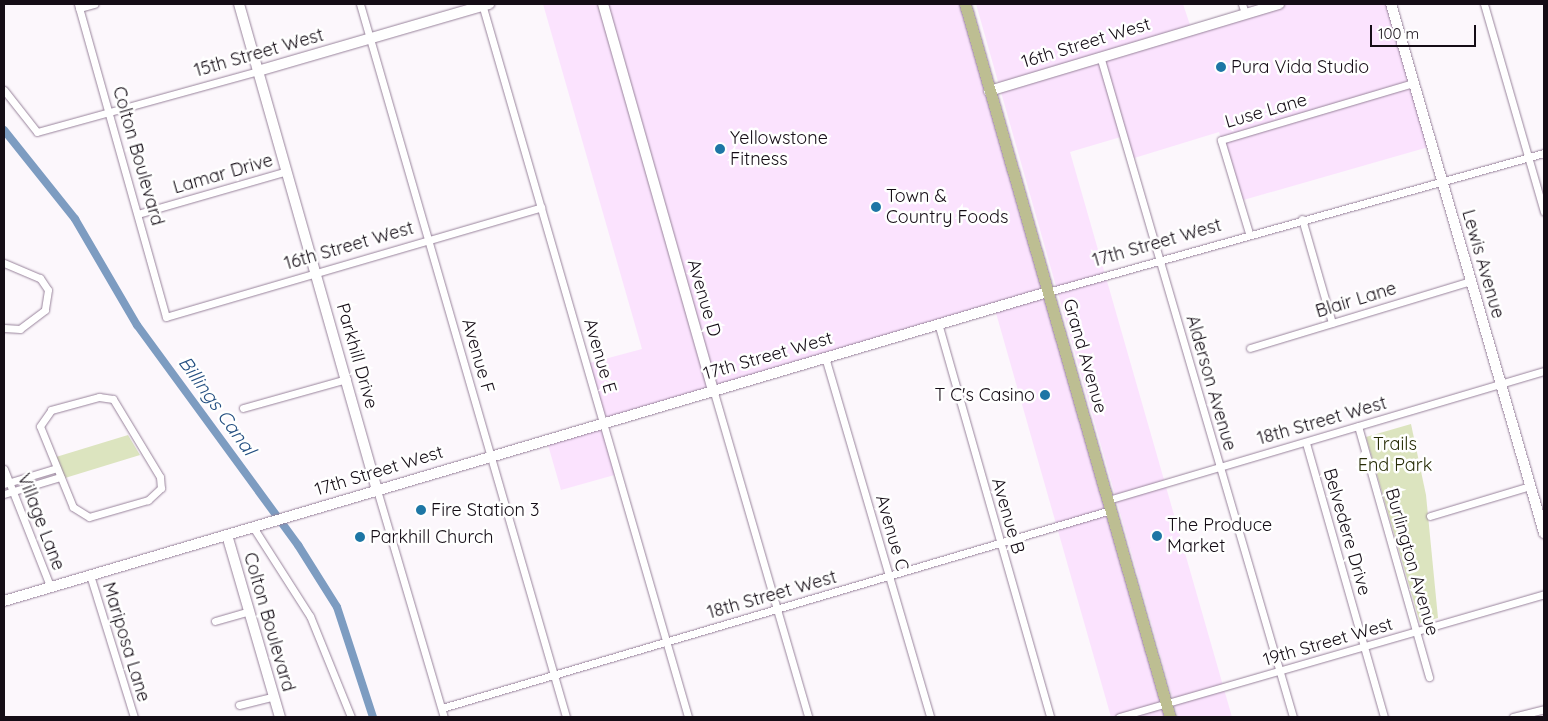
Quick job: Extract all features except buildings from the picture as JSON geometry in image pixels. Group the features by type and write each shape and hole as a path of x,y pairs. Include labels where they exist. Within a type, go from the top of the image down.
{"main road":[{"name":"Grand Avenue","path":"965,4 1170,717"}],"street":[{"path":"78,6 94,4"},
{"name":"Parkhill Drive","path":"239,4 377,490 444,717"},
{"name":"Avenue F","path":"360,4 566,717"},
{"name":"15th Street West","path":"4,90 38,132 370,39 484,4"},
{"name":"Avenue E","path":"484,4 688,717"},
{"name":"Avenue D","path":"603,4 808,717"},
{"name":"16th Street West","path":"989,91 1243,8 1279,4"},
{"name":"Lewis Avenue","path":"1391,4 1544,533"},
{"path":"1484,4 1544,212"},
{"name":"Colton Boulevard","path":"78,6 166,317"},
{"name":"Alderson Avenue","path":"1100,56 1161,261 1218,466 1293,717"},
{"name":"Luse Lane","path":"1249,233 1221,140 1413,83"},
{"name":"17th Street West","path":"4,601 377,490 490,454 938,323 1161,261 1249,233 1544,153"},
{"name":"Lamar Drive","path":"138,214 287,171"},
{"name":"16th Street West","path":"166,317 541,207"},
{"path":"1302,219 1332,323"},
{"path":"4,263 40,278 48,290 45,310 20,329 4,328"},
{"name":"Blair Lane","path":"1250,348 1471,281"},
{"name":"Avenue B","path":"938,323 1050,717"},
{"name":"Avenue C","path":"826,356 930,717"},
{"name":"18th Street West","path":"442,708 1000,543 1218,466 1306,443 1544,372"},
{"path":"243,408 347,379"},
{"path":"106,397 113,400 148,456 161,488 148,500 89,517 73,508 57,468 40,426 43,417 50,410 106,397"},
{"name":"Burlington Avenue","path":"1358,426 1429,677"},
{"name":"Belvedere Drive","path":"1306,443 1384,717"},
{"path":"7,483 57,468"},
{"name":"Village Lane","path":"4,469 7,483 13,491 50,586"},
{"path":"4,494 60,477"},
{"path":"1430,516 1530,486"},
{"path":"253,527 310,616 351,717"},
{"name":"Colton Boulevard","path":"227,535 280,717"},
{"name":"Mariposa Lane","path":"90,574 134,717"},
{"name":"19th Street West","path":"1119,717 1280,672 1544,594"},
{"path":"215,621 249,611"},
{"path":"239,705 274,696"},
{"path":"1513,717 1544,709"}],"shaded area":[{"path":"543,4 965,4 1170,717 1111,717 994,306 603,422 618,474 561,490 546,438 603,421 586,364 642,349"},
{"path":"976,4 1183,4 1191,28 1280,4 1392,4 1432,146 1240,201 1219,132 1131,159 1124,136 1070,152 1232,717 1178,717"}],"green space":[{"name":"Trails End Park","path":"1411,424 1426,495 1438,618 1420,623 1366,437"},
{"path":"128,435 140,455 65,478 56,457"}],"waterway":[{"name":"Billings Canal","path":"4,130 75,219 137,325 298,545 337,607 373,717"}],"place":[{"name":"Pura Vida Studio","path":"1221,67"},
{"name":"Yellowstone Fitness","path":"720,149"},
{"name":"Town & Country Foods","path":"876,207"},
{"name":"T C's Casino","path":"1045,395"},
{"name":"Fire Station 3","path":"421,510"},
{"name":"The Produce Market","path":"1157,536"},
{"name":"Parkhill Church","path":"360,537"}]}
